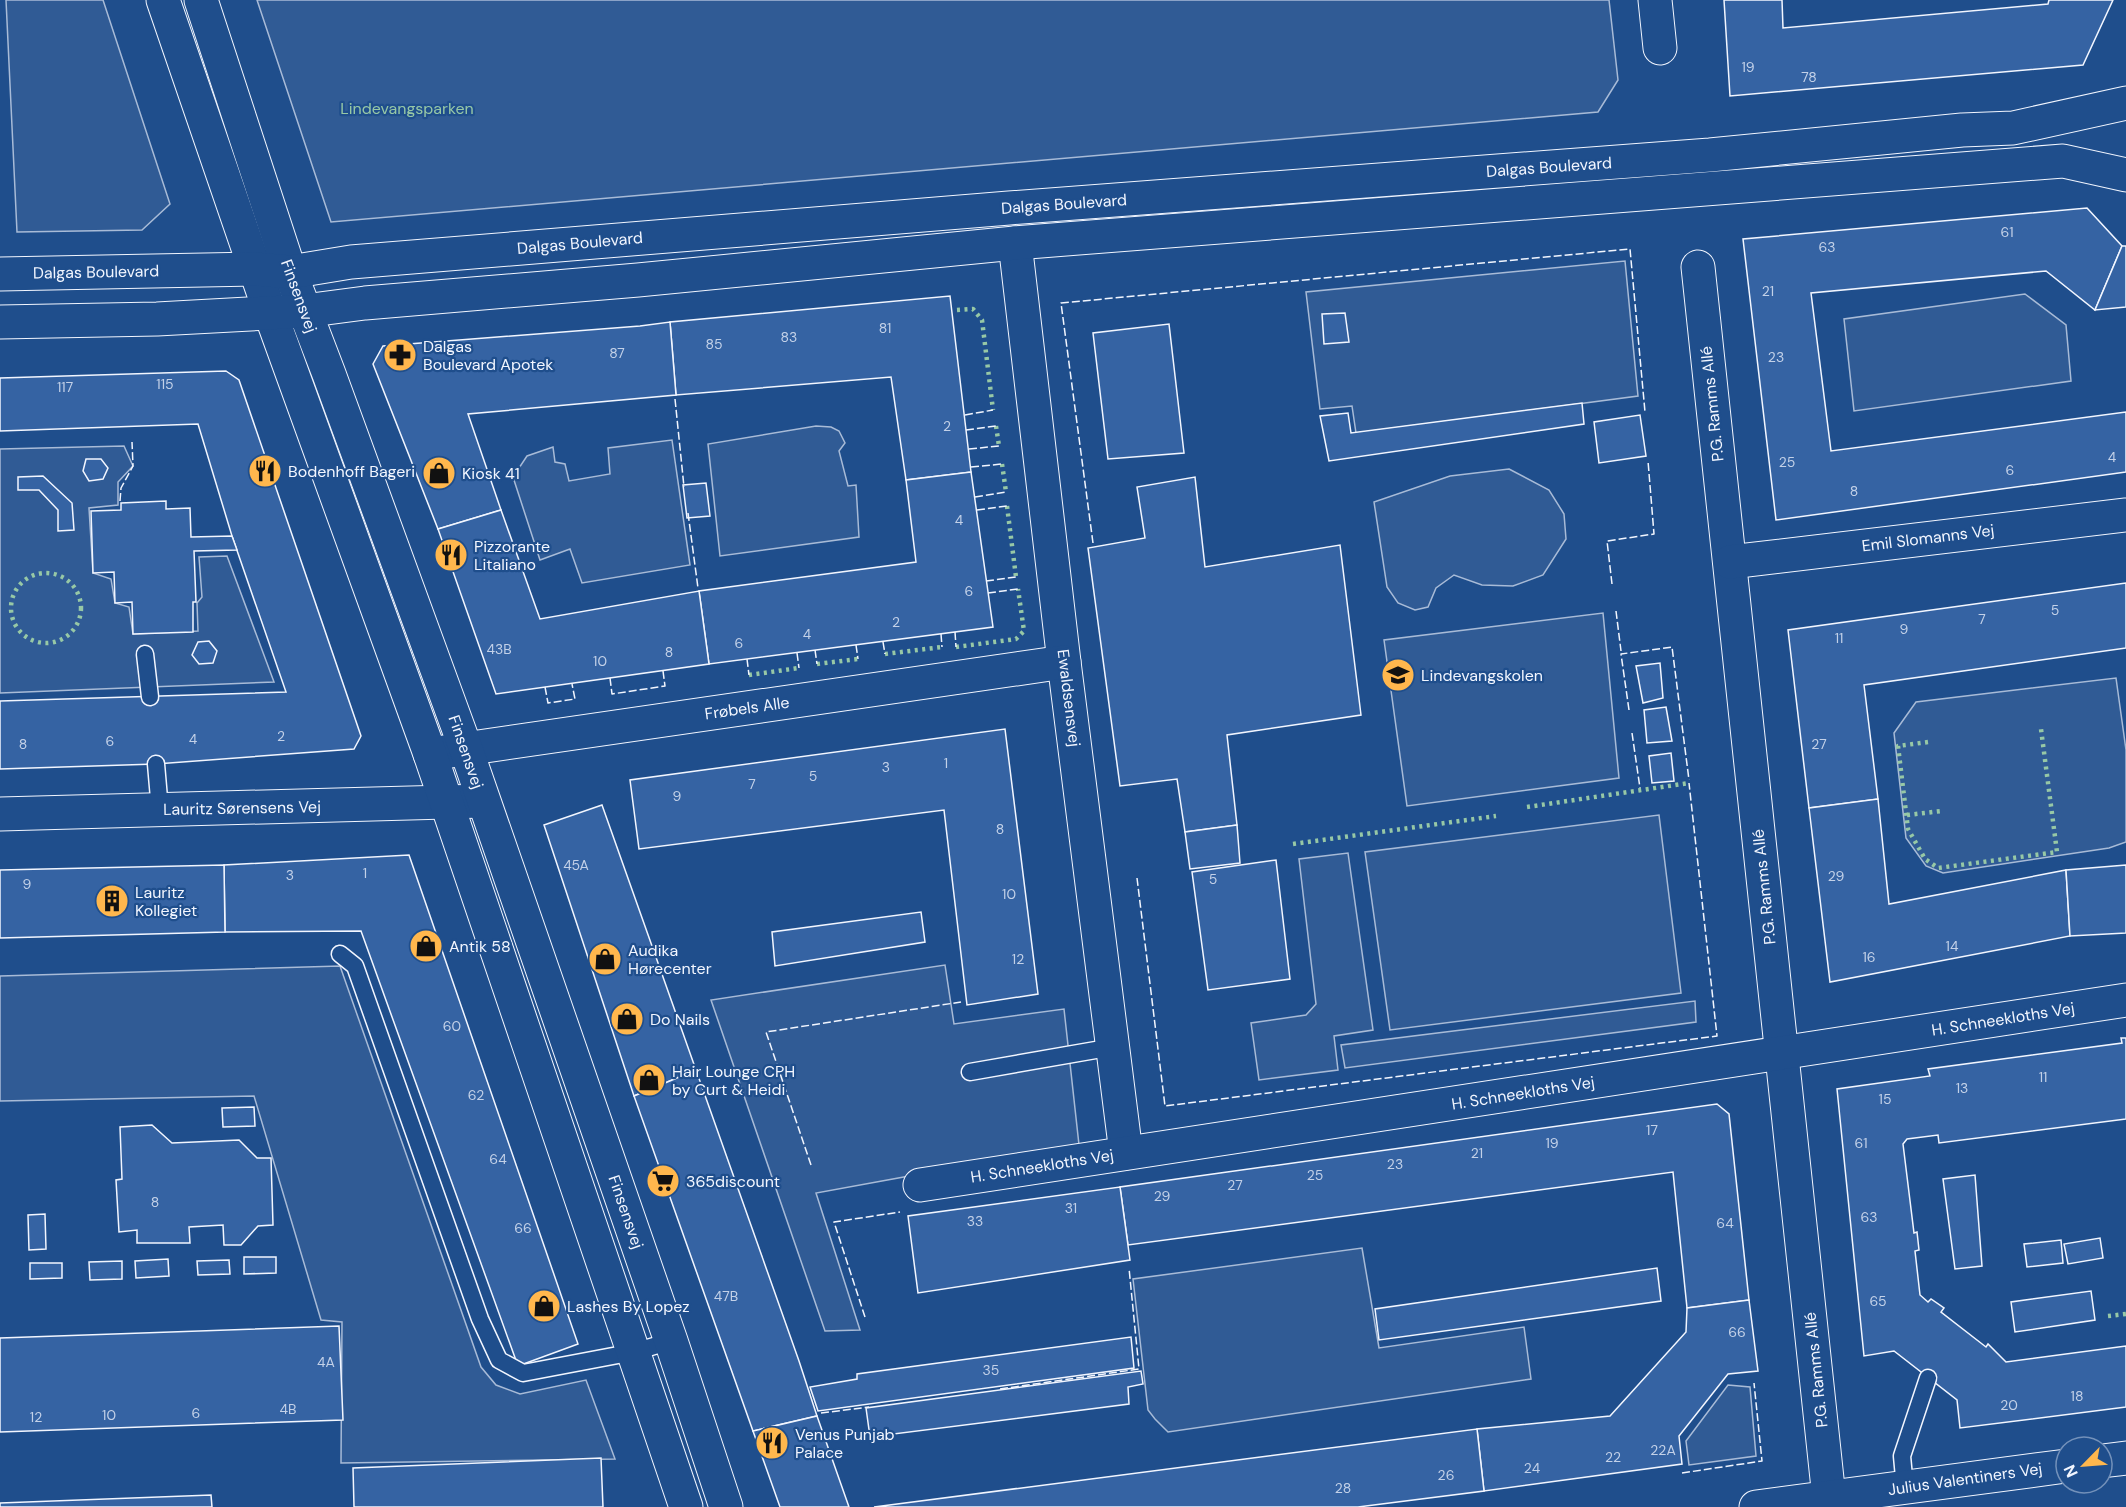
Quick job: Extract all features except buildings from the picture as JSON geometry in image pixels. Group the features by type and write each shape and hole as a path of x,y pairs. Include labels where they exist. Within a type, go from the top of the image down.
{"street":[{"name":"Finsensvej","path":"163,0 270,312 430,754 686,1507"},
{"name":"Finsensvej","path":"201,0 290,272 466,749 671,1341 726,1507"},
{"path":"1655,0 1660,48"},
{"name":"Dalgas Boulevard","path":"0,274 255,269 290,272 351,262 1009,208 1710,155 1962,130 2013,128 2126,104"},
{"name":"Dalgas Boulevard","path":"0,322 156,319 304,311 365,303 638,280 1015,243 2063,161 2126,175"},
{"name":"Ewaldsensvej","path":"1009,208 1126,1153"},
{"name":"P.G. Ramms Allé","path":"1698,267 1830,1502"},
{"name":"Emil Slomanns Vej","path":"1730,562 2126,515"},
{"name":"Frøbels Alle","path":"430,754 1064,662"},
{"name":"Lauritz Sørensens Vej","path":"0,814 483,801"},
{"name":"H. Schneekloths Vej","path":"920,1185 2126,1000"},
{"name":"Julius Valentiners Vej","path":"1756,1507 1830,1502 1905,1488 2054,1468"}],"lane":[{"path":"145,654 150,697"},
{"path":"156,764 160,810"},
{"path":"340,954 355,966 480,1320 499,1360 523,1373 634,1352 671,1341"},
{"path":"970,1072 1113,1047"},
{"path":"1905,1488 1902,1456 1928,1378"}],"shaded area":[{"path":"6,0 103,0 170,204 142,230 17,232"},
{"name":"Lindevangsparken","path":"257,0 1609,0 1618,80 1598,112 331,222"},
{"path":"1625,261 1638,396 1356,433 1352,406 1320,409 1306,292"},
{"path":"2025,294 2066,325 2071,381 1854,411 1844,319"},
{"path":"816,426 831,427 839,431 845,443 839,451 848,486 856,485 859,537 720,556 708,444"},
{"path":"672,440 690,565 582,583 570,549 540,560 513,477 527,456 553,447 555,462 565,464 569,481 610,474 608,448"},
{"path":"124,446 133,466 118,482 118,505 89,508 93,573 111,579 115,603 129,607 133,634 198,631 197,603 202,597 199,557 227,556 274,682 0,693 0,449"},
{"path":"1509,469 1549,490 1564,514 1566,539 1543,575 1513,586 1482,585 1454,575 1436,588 1428,607 1415,610 1398,603 1387,587 1374,502 1450,476"},
{"path":"1603,613 1619,778 1407,806 1384,640"},
{"path":"2116,678 2126,750 2126,842 2109,848 1943,873 1926,866 1906,838 1894,733 1916,702"},
{"path":"1659,815 1681,993 1390,1030 1365,852"},
{"path":"1348,853 1373,1030 1334,1036 1338,1070 1259,1080 1251,1023 1306,1015 1316,1004 1299,859"},
{"path":"945,965 954,1024 1064,1009 1079,1145 816,1193 860,1330 825,1331 711,1000"},
{"path":"340,966 481,1367 496,1385 520,1394 586,1380 615,1459 341,1463 342,1322 321,1320 254,1096 0,1101 0,976"},
{"path":"1695,1001 1696,1022 1345,1068 1341,1045"},
{"path":"1362,1248 1379,1348 1524,1327 1531,1379 1168,1432 1155,1419 1148,1410 1133,1279"},
{"path":"1728,1385 1750,1387 1756,1456 1689,1465 1686,1441"}],"hedge":[{"path":"957,310 973,309 982,320 993,410"},
{"path":"996,426 999,446"},
{"path":"1002,464 1006,492"},
{"path":"1007,506 1016,577"},
{"path":"46,573 59,576 71,583 78,595 81,608 78,621 71,633 59,640 46,643 33,640 21,633 14,621 11,608 14,595 21,583 33,576 46,573"},
{"path":"956,647 1016,639 1024,631 1018,589"},
{"path":"885,654 942,647"},
{"path":"817,664 858,659"},
{"path":"749,675 799,668"},
{"path":"1928,742 1898,746 1908,829 1925,859 1938,868 2057,852 2041,729"},
{"path":"1527,807 1689,783"},
{"path":"1907,815 1942,811"},
{"path":"1293,844 1496,816"},
{"path":"2108,1316 2126,1314"}],"fence":[{"path":"1093,543 1061,303 1630,249 1645,412"},
{"path":"675,399 684,487"},
{"path":"965,415 993,410"},
{"path":"966,430 996,426"},
{"path":"120,501 121,488 133,466 132,442"},
{"path":"969,449 999,446"},
{"path":"1612,584 1607,541 1654,534 1648,461"},
{"path":"971,467 1002,464"},
{"path":"975,497 1006,492"},
{"path":"977,510 1007,506"},
{"path":"688,513 698,588"},
{"path":"986,581 1016,577"},
{"path":"988,593 1018,589"},
{"path":"1616,611 1621,651"},
{"path":"955,632 956,647"},
{"path":"941,634 942,647"},
{"path":"883,642 885,654"},
{"path":"856,645 858,659"},
{"path":"1629,710 1621,654 1672,647 1689,780"},
{"path":"815,650 817,664"},
{"path":"797,653 799,668"},
{"path":"747,659 749,675"},
{"path":"610,678 612,694 665,686 663,671"},
{"path":"545,687 548,703 575,699 572,684"},
{"path":"1632,733 1640,788"},
{"path":"1137,878 1165,1106 1717,1036 1689,783"},
{"path":"811,1165 766,1032 961,1002"},
{"path":"865,1317 834,1222 900,1212"},
{"path":"1000,1389 1139,1369 1129,1268"},
{"path":"1682,1473 1762,1461 1754,1383"},
{"path":"821,1413 869,1407"}],"place":[{"name":"Dalgas Boulevard Apotek","path":"400,355"},
{"name":"Bodenhoff Bageri","path":"265,471"},
{"name":"Kiosk 41","path":"439,473"},
{"name":"Pizzorante Litaliano","path":"451,555"},
{"name":"Lindevangskolen","path":"1398,675"},
{"name":"Lauritz Kollegiet","path":"112,901"},
{"name":"Antik 58","path":"426,946"},
{"name":"Audika Hørecenter","path":"605,959"},
{"name":"Do Nails","path":"627,1019"},
{"name":"Hair Lounge CPH by Curt & Heidi","path":"649,1080"},
{"name":"365discount","path":"663,1181"},
{"name":"Lashes By Lopez","path":"544,1306"},
{"name":"Venus Punjab Palace","path":"772,1443"}]}
